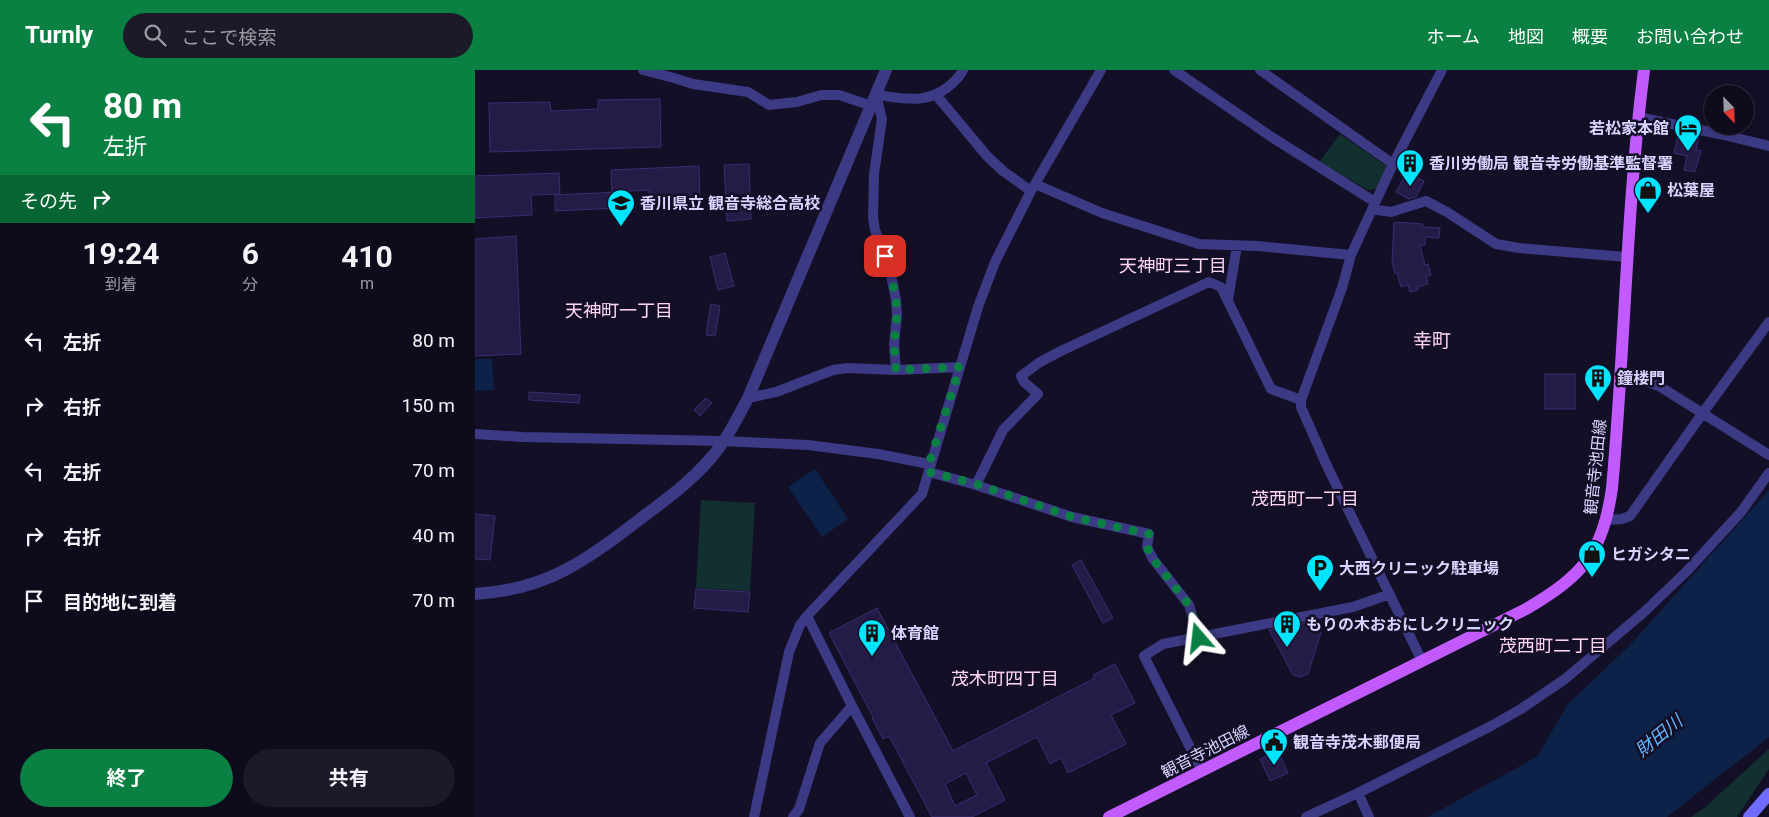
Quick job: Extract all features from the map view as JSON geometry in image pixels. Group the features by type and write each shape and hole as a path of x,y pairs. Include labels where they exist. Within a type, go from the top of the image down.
{"main road":[{"name":"観音寺池田線","path":"1109,817 1525,609 1562,586 1590,557 1601,539 1607,520 1612,488 1627,257 1638,117 1644,70"},
{"path":"1749,817 1769,794"}],"street":[{"path":"643,70 693,84 748,92 769,105 797,102 821,94 874,100 921,99 937,96 955,81 963,70"},
{"path":"475,594 493,593 517,588 558,575 584,561 674,493 705,464 723,441 749,398 886,70"},
{"path":"754,817 789,652 800,625 922,494 978,307 995,262 1033,188 1101,70"},
{"path":"1174,70 1374,206 1391,212 1426,201 1447,212 1495,244 1519,248 1627,257"},
{"path":"1260,70 1393,164"},
{"path":"1422,661 1327,466 1301,407 1301,400 1343,288 1351,255 1393,164 1442,70"},
{"path":"937,96 987,156 1003,171 1033,188 1103,214 1199,244 1257,246 1351,255"},
{"path":"874,100 882,119 874,174 873,218 875,230 890,270 896,300 897,315 894,344 896,370"},
{"path":"1638,117 1769,146"},
{"path":"1228,300 1237,246"},
{"path":"976,484 1003,430 1037,394 1024,382 1021,376 1040,362 1063,350 1209,282 1221,287 1271,389 1301,400"},
{"path":"1607,520 1630,516 1769,322"},
{"path":"749,398 776,392 833,370 849,368 896,370 960,367"},
{"path":"1620,373 1659,386 1769,454"},
{"path":"475,434 808,445 878,454 929,468 1072,517 1149,534 1147,547 1153,559 1189,605 1199,638"},
{"path":"1306,817 1491,726 1521,709 1565,679 1643,613 1685,572 1741,512 1769,473"},
{"path":"1202,771 1144,656 1163,644 1353,607 1390,594"},
{"path":"807,616 851,706 910,817"},
{"path":"793,817 799,808 820,743 851,706"},
{"path":"1358,793 1369,817"}],"green space":[{"path":"1340,134 1386,166 1387,171 1378,189 1368,190 1319,162"},
{"path":"701,500 755,503 750,591 696,588"},
{"path":"1769,749 1769,769 1737,817 1691,817 1703,809"}],"water":[{"path":"475,359 492,359 494,390 475,391"},
{"path":"815,469 848,519 822,537 788,487"},
{"name":"財田川","path":"1769,490 1769,737 1667,817 1428,817 1538,756 1567,705 1629,646"}],"building":[{"path":"660,99 661,147 490,152 489,103 550,102 551,111 598,109 598,100"},
{"name":"若松家本館","path":"1679,133 1699,137 1696,150 1701,151 1695,172 1684,170 1687,156 1674,153"},
{"path":"749,164 751,219 727,221 724,165"},
{"path":"699,166 700,204 650,206 649,190 612,192 611,170"},
{"name":"香川労働局 観音寺労働基準監督署","path":"1407,172 1424,181 1416,197 1409,199 1396,192"},
{"path":"559,173 560,194 531,195 532,215 475,218 475,176"},
{"path":"618,192 618,208 555,211 555,195"},
{"path":"1394,222 1423,224 1422,227 1440,228 1439,238 1425,237 1425,245 1420,245 1425,265 1428,264 1431,275 1426,276 1428,284 1417,287 1418,290 1410,292 1408,285 1401,287 1397,273 1395,273 1392,261"},
{"path":"516,236 521,354 475,356 475,239"},
{"path":"725,253 734,286 718,290 710,257"},
{"path":"711,304 720,306 715,336 706,335"},
{"path":"1545,374 1575,374 1575,409 1545,409"},
{"path":"529,392 580,395 579,403 529,400"},
{"path":"706,398 712,403 700,416 694,410"},
{"path":"475,514 495,516 490,560 475,559"},
{"path":"1081,560 1113,618 1103,623 1072,565"},
{"path":"696,589 750,592 748,612 694,608"},
{"path":"877,608 953,751 1095,678 1093,675 1115,664 1135,703 1111,715 1126,744 1068,773 1061,758 1050,764 1037,737 986,763 1005,800 972,817 932,817 889,736 883,739 829,633","holes":["966,773 977,795 955,806 945,784"]},
{"name":"もりの木おおにしクリニック","path":"1315,621 1321,632 1308,674 1300,677 1293,675 1269,630"},
{"path":"1278,751 1288,773 1270,781 1260,759"}],"place":[{"name":"若松家本館","path":"1688,152"},
{"name":"香川労働局 観音寺労働基準監督署","path":"1410,187"},
{"name":"松葉屋","path":"1648,214"},
{"name":"香川県立 観音寺総合高校","path":"621,227"},
{"name":"鐘楼門","path":"1598,402"},
{"name":"ヒガシタニ","path":"1592,578"},
{"name":"大西クリニック駐車場","path":"1320,592"},
{"name":"もりの木おおにしクリニック","path":"1287,648"},
{"name":"体育館","path":"872,657"},
{"name":"観音寺茂木郵便局","path":"1274,766"}],"district":[{"name":"天神町三丁目","path":"1173,266"},
{"name":"天神町一丁目","path":"619,311"},
{"name":"幸町","path":"1432,340"},
{"name":"茂西町一丁目","path":"1305,499"},
{"name":"茂西町二丁目","path":"1553,646"},
{"name":"茂木町四丁目","path":"1005,679"}],"route":[{"path":"885,256 896,300 897,315 894,344 896,370 960,367 929,464 929,472 976,484 1072,517 1149,534 1147,547 1153,559 1189,605 1199,638"}]}
